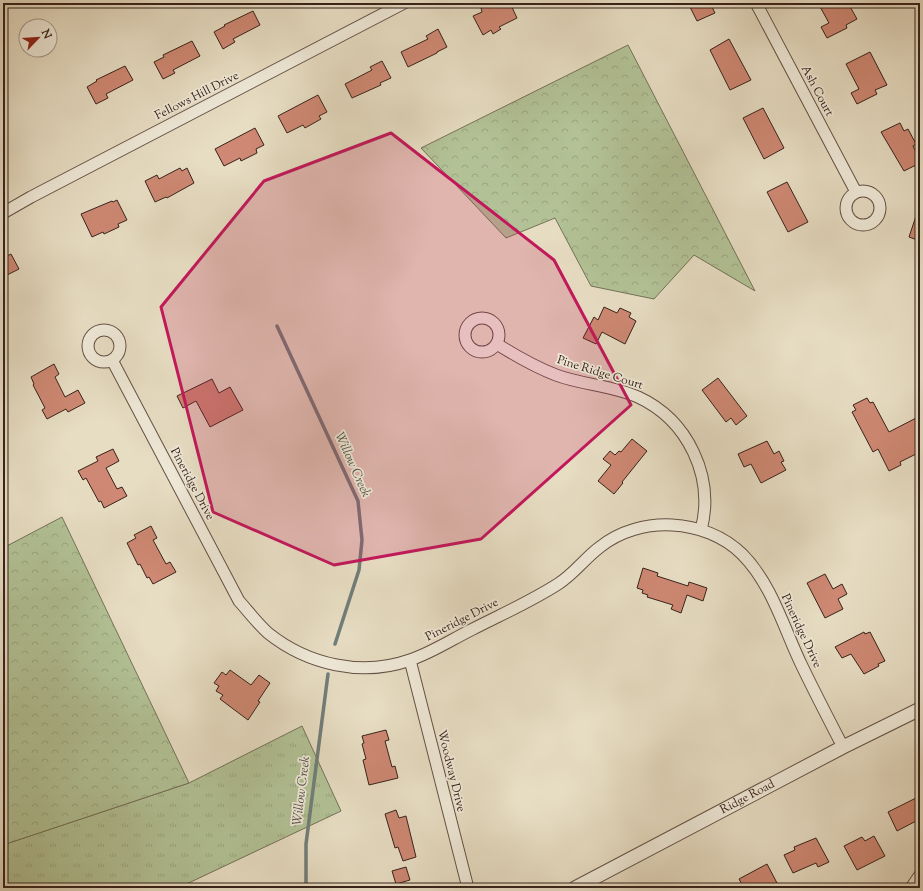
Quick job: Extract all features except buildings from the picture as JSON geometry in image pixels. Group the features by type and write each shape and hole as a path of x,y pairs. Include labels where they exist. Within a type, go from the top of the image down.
{"street":[{"name":"Fellows Hill Drive","path":"3,213 31,196 404,3"},
{"name":"Ash Court","path":"756,3 856,192"},
{"name":"Pine Ridge Court","path":"497,344 528,363 557,375 637,397 655,406 667,416 687,440 700,464 703,477 705,515 701,530"},
{"name":"Pineridge Drive","path":"112,360 239,601 268,633 294,650 324,663 342,667 370,668 410,660 503,614 560,583 600,547 627,532 650,525 681,525 701,530 730,544 751,564 767,590 842,747"},
{"name":"Woodway Drive","path":"410,660 468,888"},
{"name":"Ridge Road","path":"576,888 842,747 920,709"},
{"path":"911,888 920,875"}],"highlighted area":[{"path":"391,133 554,260 631,405 481,539 334,565 213,512 161,307 264,181"}],"green space":[{"path":"628,45 755,291 694,255 654,299 591,286 555,218 506,238 421,148"},
{"path":"62,517 189,783 3,845 3,548"},
{"path":"302,726 341,811 178,888 3,888 3,845 189,783"}],"waterway":[{"name":"Willow Creek","path":"277,326 358,501 362,540 359,570 335,644"},
{"name":"Willow Creek","path":"306,888 306,844 328,674"}]}
